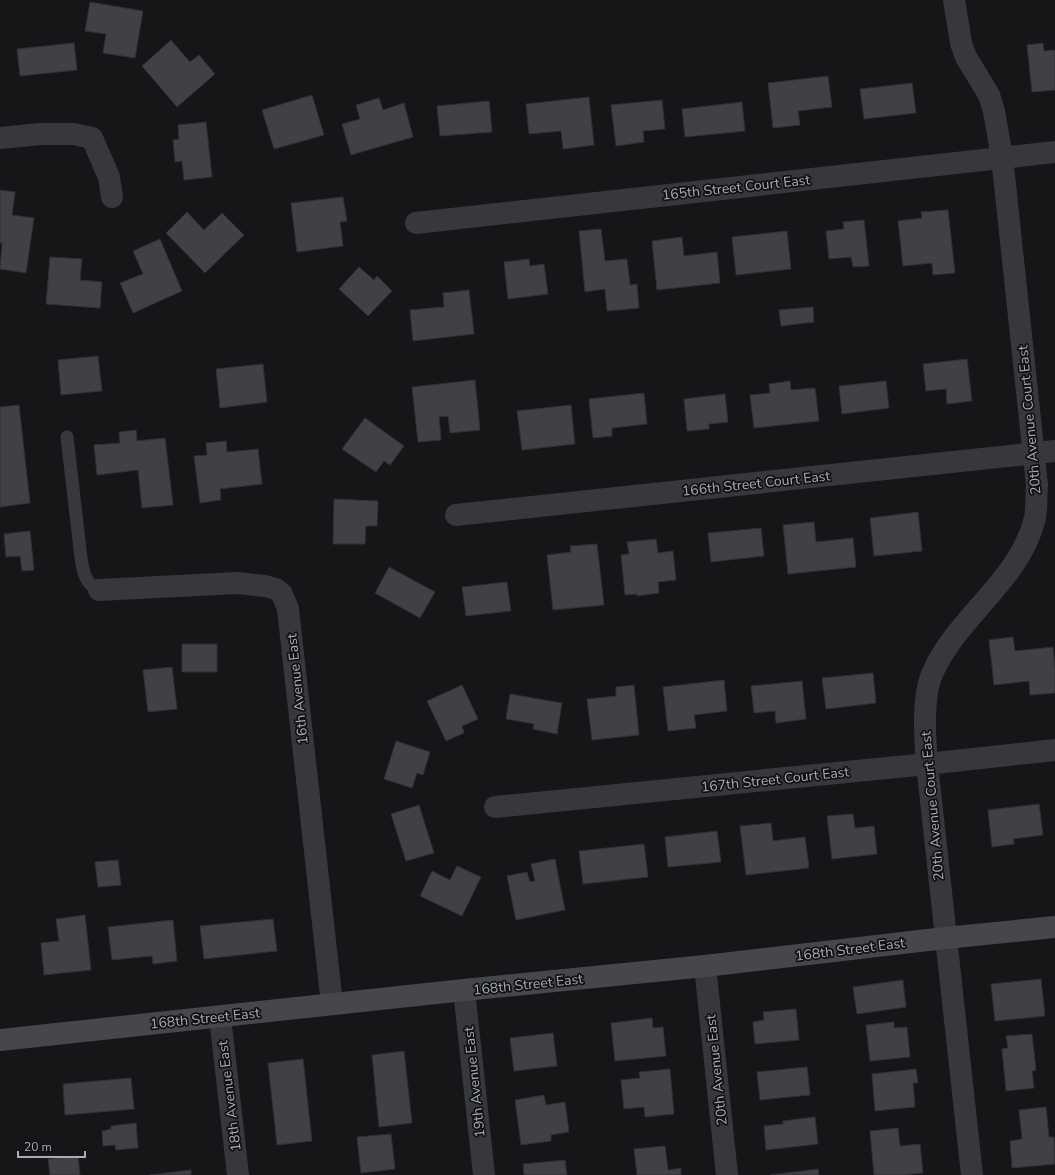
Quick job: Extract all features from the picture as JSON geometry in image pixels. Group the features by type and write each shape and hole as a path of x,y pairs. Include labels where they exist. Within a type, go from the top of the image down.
{"street":[{"name":"20th Avenue Court East","path":"954,0 961,43 966,57 990,95 1002,157 1037,485 1035,518 1027,541 1014,566 954,636 932,674 927,694 925,737 927,764 972,1175"},
{"path":"0,138 40,134 74,134 92,138 108,177 112,196"},
{"name":"165th Street Court East","path":"416,223 1055,152"},
{"name":"166th Street Court East","path":"456,515 1055,451"},
{"name":"16th Avenue East","path":"99,590 237,583 265,586 276,589 282,594 288,609 332,1004"},
{"name":"167th Street Court East","path":"495,807 1055,750"},
{"name":"168th Street East","path":"0,1040 464,990 705,966 945,938 1055,927"},
{"name":"20th Avenue East","path":"705,966 727,1175"},
{"name":"19th Avenue East","path":"464,990 484,1175"},
{"name":"18th Avenue East","path":"220,1017 238,1175"}],"lane":[{"path":"67,437 84,576 92,587 99,590"}],"building":[{"path":"90,2 143,11 135,58 103,53 106,34 85,31"},
{"path":"171,40 190,62 199,55 215,74 177,107 142,66"},
{"path":"74,43 77,70 20,76 17,49"},
{"path":"1043,43 1044,51 1055,50 1055,90 1032,92 1027,45"},
{"path":"828,76 832,107 798,111 800,125 773,128 768,83"},
{"path":"912,83 916,113 864,119 860,89"},
{"path":"312,95 324,135 274,149 262,110"},
{"path":"589,97 594,145 563,149 561,131 529,134 526,104"},
{"path":"379,98 383,110 404,103 413,137 351,155 342,124 360,119 356,105"},
{"path":"662,100 665,129 643,131 644,142 616,146 611,105"},
{"path":"489,101 492,132 440,136 437,106"},
{"path":"742,102 745,131 685,137 682,109"},
{"path":"206,122 212,177 184,180 182,161 175,162 173,140 179,139 178,125"},
{"path":"0,190 15,192 12,215 34,218 26,273 0,269 2,243 0,243"},
{"path":"343,197 347,221 340,222 343,246 297,252 291,203"},
{"path":"948,210 955,273 933,275 932,263 903,266 898,221 922,218 921,212"},
{"path":"187,212 204,230 222,213 244,235 205,273 166,233"},
{"path":"864,220 869,266 853,267 851,257 829,259 826,231 844,229 843,222"},
{"path":"601,229 605,261 627,259 630,285 637,284 639,308 607,311 605,289 585,292 579,231"},
{"path":"787,231 791,269 736,275 732,237"},
{"path":"682,237 684,256 717,252 720,283 657,290 652,241"},
{"path":"160,239 182,291 133,313 120,283 143,274 133,251"},
{"path":"50,257 82,259 80,280 102,282 100,308 46,304"},
{"path":"529,259 530,266 544,264 548,294 508,299 504,262"},
{"path":"359,267 374,280 377,276 392,291 368,316 339,289"},
{"path":"469,290 474,334 413,341 410,310 444,307 443,293"},
{"path":"813,307 814,322 781,326 779,310"},
{"path":"98,356 102,391 61,395 58,360"},
{"path":"967,359 972,401 947,404 946,389 926,391 923,364"},
{"path":"263,364 267,402 220,408 216,369"},
{"path":"475,380 480,430 450,433 448,416 439,417 441,440 418,442 412,387"},
{"path":"790,381 791,390 815,388 819,421 754,428 750,395 770,393 769,384"},
{"path":"886,381 889,408 842,414 839,386"},
{"path":"644,393 647,424 612,428 612,436 593,438 589,399"},
{"path":"725,394 728,422 709,424 709,429 687,431 684,399"},
{"path":"19,405 30,503 0,507 0,407"},
{"path":"571,405 575,444 522,450 517,411"},
{"path":"365,418 404,446 390,465 384,461 376,472 342,449"},
{"path":"136,430 137,441 165,438 173,505 142,508 138,470 97,475 94,445 120,443 119,432"},
{"path":"226,441 227,452 258,449 262,484 220,489 221,500 200,503 194,456 207,455 206,443"},
{"path":"334,499 378,501 377,526 366,526 365,544 333,544"},
{"path":"918,512 922,551 874,556 870,518"},
{"path":"814,522 816,542 853,538 856,567 788,574 783,525"},
{"path":"761,528 764,556 711,562 708,533"},
{"path":"30,531 34,570 22,571 20,556 6,557 4,534"},
{"path":"656,539 658,553 673,551 676,580 658,582 659,593 637,596 637,594 625,595 621,555 629,554 627,542"},
{"path":"597,544 604,605 553,610 547,555 571,552 570,546"},
{"path":"389,567 435,592 420,618 375,593"},
{"path":"507,582 511,611 466,616 462,587"},
{"path":"1013,637 1015,651 1053,647 1055,693 1030,695 1029,681 994,685 989,640"},
{"path":"182,644 217,644 217,672 182,672"},
{"path":"172,667 177,709 148,712 143,670"},
{"path":"873,673 876,703 826,709 822,678"},
{"path":"724,680 727,711 694,715 696,728 668,731 663,687"},
{"path":"802,681 806,719 776,723 775,711 754,713 751,686"},
{"path":"462,685 478,719 462,726 464,733 446,741 427,701"},
{"path":"634,685 639,735 592,740 587,699 616,696 616,687"},
{"path":"510,694 562,703 557,734 533,729 534,724 506,719"},
{"path":"396,741 430,752 423,775 417,773 412,788 384,779"},
{"path":"1039,804 1043,835 1013,839 1014,844 992,847 988,810"},
{"path":"419,805 434,853 406,861 391,814"},
{"path":"853,814 855,828 874,826 877,854 832,859 827,816"},
{"path":"771,823 773,841 805,837 809,868 746,875 740,826"},
{"path":"717,831 721,862 668,867 665,837"},
{"path":"644,844 648,877 583,884 579,851"},
{"path":"555,859 565,910 516,920 507,876 527,872 530,882 535,881 531,864"},
{"path":"118,860 121,885 98,887 95,862"},
{"path":"457,866 481,877 462,916 420,896 432,871 450,880"},
{"path":"85,915 91,970 44,975 41,943 59,941 56,919"},
{"path":"273,919 277,951 204,959 200,926"},
{"path":"173,920 177,961 153,964 152,956 112,960 108,927"},
{"path":"1041,979 1045,1016 995,1021 991,984"},
{"path":"903,980 906,1007 857,1014 853,987"},
{"path":"796,1009 799,1040 755,1044 753,1022 764,1020 763,1012"},
{"path":"652,1018 653,1028 663,1027 666,1056 615,1061 611,1023"},
{"path":"894,1022 894,1028 907,1027 910,1057 870,1061 866,1025"},
{"path":"553,1033 557,1066 514,1071 510,1038"},
{"path":"1032,1034 1036,1070 1032,1071 1034,1088 1006,1091 1002,1049 1008,1048 1006,1036"},
{"path":"404,1051 412,1123 379,1127 372,1055"},
{"path":"303,1059 312,1141 277,1145 268,1063"},
{"path":"807,1067 810,1095 760,1100 757,1072"},
{"path":"670,1069 674,1114 645,1117 644,1107 624,1109 621,1080 640,1078 639,1072"},
{"path":"916,1069 918,1083 913,1083 915,1107 875,1111 872,1074"},
{"path":"131,1078 134,1109 65,1115 63,1084"},
{"path":"544,1095 546,1105 565,1102 569,1132 551,1135 551,1141 521,1145 515,1100"},
{"path":"1046,1107 1049,1137 1054,1137 1055,1164 1012,1168 1010,1141 1022,1139 1019,1110"},
{"path":"815,1117 818,1144 766,1150 764,1126 783,1124 783,1121"},
{"path":"136,1123 138,1148 116,1150 115,1145 103,1146 102,1131 111,1129 111,1126"},
{"path":"898,1128 900,1146 920,1144 923,1173 874,1175 870,1131"},
{"path":"391,1134 395,1169 361,1173 357,1137"},
{"path":"665,1146 668,1170 681,1168 681,1175 637,1175 634,1149"},
{"path":"78,1156 80,1175 50,1175 48,1159"},
{"path":"565,1160 567,1175 524,1175 523,1164"},
{"path":"818,1169 819,1175 770,1175"},
{"path":"191,1170 191,1175 149,1175"}]}
